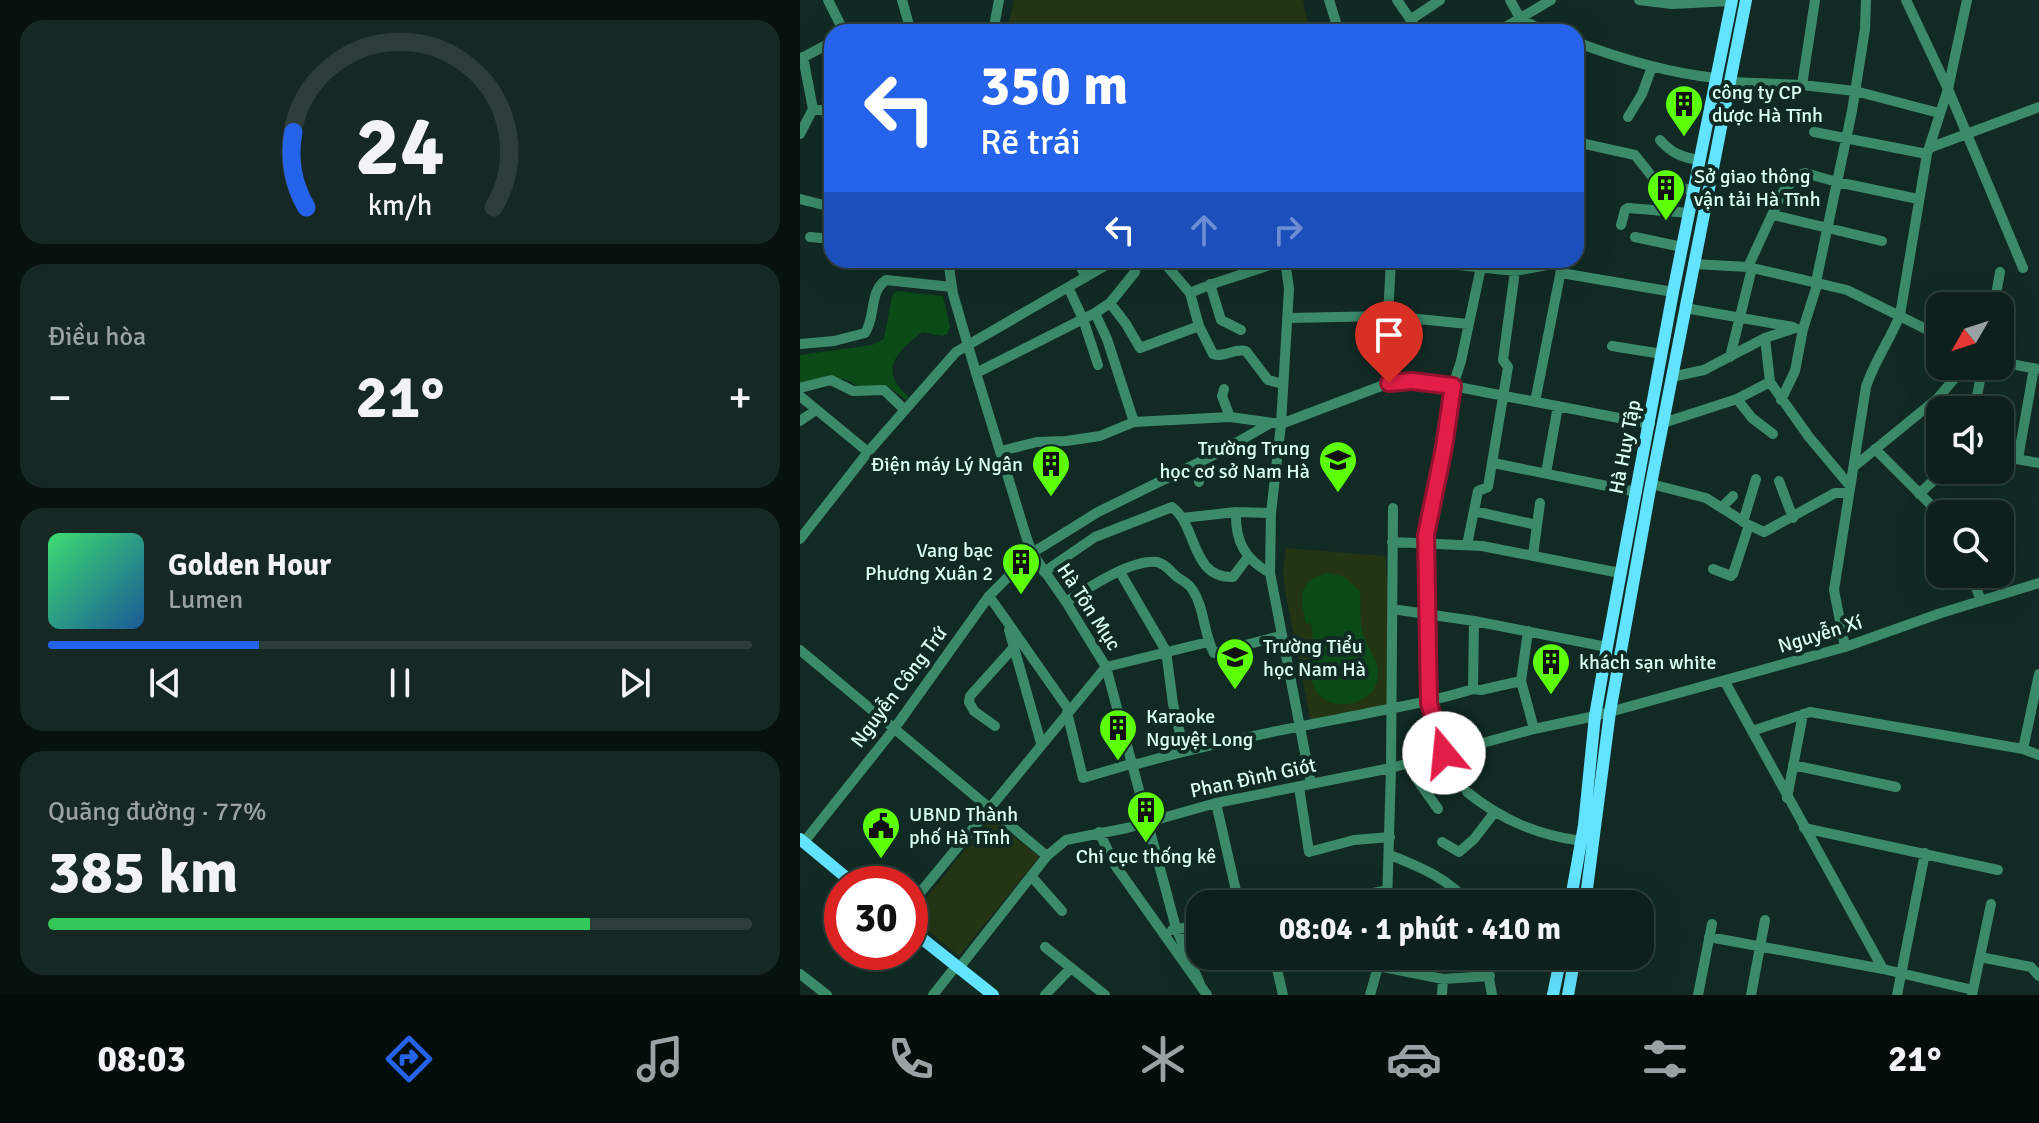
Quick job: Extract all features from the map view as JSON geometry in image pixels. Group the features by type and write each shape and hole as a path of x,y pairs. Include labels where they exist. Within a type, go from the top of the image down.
{"main road":[{"name":"Hà Huy Tập","path":"1572,890 1595,716 1620,573 1637,492 1671,377 1746,0"},
{"name":"Hà Huy Tập","path":"1587,890 1610,712 1651,484 1662,354 1732,1"},
{"path":"801,843 831,866"},
{"path":"928,944 993,995"},
{"path":"1553,995 1558,970"},
{"path":"1568,995 1572,970"}],"street":[{"path":"828,0 840,24"},
{"path":"902,0 909,24"},
{"path":"994,24 999,0"},
{"path":"1329,0 1336,24"},
{"path":"1397,0 1413,24"},
{"path":"1410,20 1440,0"},
{"path":"1510,0 1520,18 1531,24"},
{"path":"1510,24 1551,0"},
{"path":"1639,0 1672,4 1732,1"},
{"path":"1802,85 1815,0"},
{"path":"1781,400 1795,371 1799,328 1817,282 1855,91 1865,29 1866,0"},
{"path":"1906,0 1948,89 2023,268"},
{"path":"1845,647 1834,590 1866,387 1900,315 1928,151 1948,89 1967,0"},
{"path":"1584,45 1652,67 1716,78"},
{"path":"800,134 813,109 802,58 824,46"},
{"path":"1628,117 1642,94 1652,67"},
{"path":"1731,82 1855,91 1939,113"},
{"path":"1814,132 1928,151 2039,107"},
{"path":"813,109 824,111"},
{"path":"1660,140 1669,150 1700,160"},
{"path":"1584,144 1635,155 1654,179 1693,191"},
{"path":"1730,357 1750,267 1782,193 1797,176 1805,173 1918,199"},
{"path":"800,199 824,205"},
{"path":"1621,225 1628,208 1689,213"},
{"path":"1773,215 1882,241"},
{"path":"810,237 824,238"},
{"path":"1635,237 1682,247"},
{"path":"1693,264 1750,267 1847,290 1926,329"},
{"name":"Hà Tôn Mục","path":"949,268 976,373 1032,553 1106,667 1176,928 1200,984"},
{"path":"1081,268 1086,277"},
{"path":"800,539 868,452 956,352 1101,268"},
{"path":"976,373 1095,313 1110,303 1135,272 1134,268"},
{"path":"1169,268 1190,293 1199,326 1213,354 1219,356 1246,351 1268,380 1283,384"},
{"path":"1190,293 1259,268"},
{"path":"1285,268 1289,289 1283,384 1275,424 1276,475 1271,513 1270,573 1311,784"},
{"path":"1391,268 1389,383 1412,381 1453,386 1657,423 1737,399 1770,382"},
{"path":"1444,753 1429,703 1426,535 1453,386 1481,268"},
{"path":"1490,268 1515,271 1538,268"},
{"path":"1535,402 1561,268"},
{"path":"1574,268 1673,292"},
{"path":"1467,545 1478,491 1488,487 1505,396 1508,367 1503,360 1515,271"},
{"path":"1996,292 2000,272"},
{"path":"800,344 834,341 865,333 871,325 877,289 886,280 952,287"},
{"path":"1210,284 1221,320 1241,330"},
{"path":"1068,287 1083,319 1098,365"},
{"path":"1110,303 1140,348 1199,326"},
{"path":"1685,308 1799,328"},
{"path":"1095,313 1107,339 1134,422"},
{"path":"1287,318 1388,316 1468,324"},
{"path":"1671,377 1704,370 1765,338 1799,328"},
{"path":"1765,338 1770,382 1850,490"},
{"path":"1612,346 1662,354"},
{"path":"2014,365 2037,369 2018,459"},
{"path":"800,388 831,380 853,391 884,390 904,409"},
{"path":"1856,465 1938,398 1953,380"},
{"name":"Nguyễn Công Trứ","path":"801,843 894,729 989,596 1032,553 1098,512 1275,424 1389,383"},
{"path":"1224,389 1222,396 1230,417"},
{"path":"800,396 868,452"},
{"path":"1737,399 1752,418 1773,434"},
{"path":"1546,473 1558,406"},
{"path":"800,421 816,410"},
{"path":"1001,451 1037,442 1100,436 1134,422 1230,417 1275,424"},
{"path":"1875,449 1926,501"},
{"path":"2014,458 2039,463"},
{"path":"1199,482 1202,460"},
{"path":"1493,463 1637,492"},
{"path":"1245,468 1276,475"},
{"path":"1713,569 1731,576 1733,574 1756,479"},
{"path":"1779,481 1793,518"},
{"path":"1651,484 1691,492 1764,532 1835,493 1850,490"},
{"path":"1919,494 1930,484"},
{"path":"1722,507 1733,496"},
{"path":"1533,555 1540,503"},
{"path":"1044,572 1095,537 1172,507 1182,518 1193,548 1215,574 1233,577 1248,557"},
{"path":"1388,890 1393,508"},
{"path":"1474,511 1537,525"},
{"path":"1182,518 1236,512 1271,513"},
{"path":"1236,512 1235,530 1244,553 1270,573"},
{"path":"1392,542 1467,545 1620,573"},
{"path":"1066,602 1120,572 1155,562 1163,564 1191,587 1204,617 1208,642 1214,653 1280,636"},
{"path":"1120,572 1166,651 1173,704 1184,751"},
{"name":"Nguyễn Xí","path":"1610,712 1845,647 2039,583"},
{"path":"1976,588 1981,601"},
{"path":"989,596 1068,711 1083,778 1184,751 1390,708 1429,703 1473,689 1521,681"},
{"path":"1392,609 1429,613 1607,647"},
{"path":"1006,621 1041,743"},
{"path":"1473,689 1474,621"},
{"path":"1528,631 1521,681 1534,729"},
{"path":"928,883 1106,667 1208,642"},
{"path":"995,726 974,711 969,702 970,696 1014,647"},
{"path":"800,650 1047,856"},
{"path":"2023,749 2039,674"},
{"path":"1725,682 1883,969"},
{"name":"Phan Đình Giót","path":"933,995 1047,856 1066,840 1216,803 1391,768 1610,712"},
{"path":"1752,731 1810,712 2023,749 2039,755"},
{"path":"1787,798 1803,714"},
{"path":"1409,763 1438,809"},
{"path":"1793,765 1896,787"},
{"path":"1299,787 1309,852 1354,840 1390,837"},
{"path":"1467,792 1494,813 1537,832 1581,841"},
{"path":"1216,803 1236,890"},
{"path":"1442,842 1459,852 1474,839 1494,813"},
{"path":"1804,828 1998,870"},
{"path":"1099,832 1115,865 1207,995"},
{"path":"1897,995 1925,853"},
{"path":"1390,855 1419,867 1455,890"},
{"path":"1031,876 1062,911"},
{"path":"1709,937 1883,969 1972,992 1991,904"},
{"path":"1754,995 1765,920"},
{"path":"1698,995 1712,924"},
{"path":"1162,933 1186,927"},
{"path":"1045,947 1105,995"},
{"path":"1980,957 2036,968"},
{"path":"1045,995 1071,968"},
{"path":"1277,970 1283,995"},
{"path":"1370,995 1377,970"},
{"path":"1412,970 1443,979 1490,976"},
{"path":"1488,970 1492,995"},
{"path":"800,974 827,995"},
{"path":"1442,995 1443,979"}],"shaded area":[{"path":"1014,0 1303,0 1308,24 1009,24"},
{"path":"896,291 943,296 950,327 947,334 942,336 922,332 898,354 892,370 899,387 909,397 906,400 888,386 863,388 844,379 800,384 800,355 872,345 884,339 892,296"},
{"path":"1286,548 1385,556 1391,621 1393,704 1311,722 1285,590 1283,570"},
{"path":"1328,573 1343,576 1360,591 1362,629 1378,667 1374,690 1350,704 1322,698 1311,676 1310,648 1314,648 1311,623 1306,624 1304,615 1303,591 1311,580"},
{"path":"991,817 1039,857 959,956 928,931 928,896"}],"place":[{"name":"công ty CP dược Hà Tĩnh","path":"1684,138"},
{"name":"Sở giao thông vận tải Hà Tĩnh","path":"1666,222"},
{"name":"Trường Trung học cơ sở Nam Hà","path":"1338,494"},
{"name":"Điện máy Lý Ngân","path":"1051,498"},
{"name":"Vang bạc Phương Xuân 2","path":"1021,596"},
{"name":"Trường Tiểu học Nam Hà","path":"1235,691"},
{"name":"khách sạn white","path":"1551,696"},
{"name":"Karaoke Nguyệt Long","path":"1118,762"},
{"name":"Chi cục thống kê","path":"1146,844"},
{"name":"UBND Thành phố Hà Tĩnh","path":"881,860"}],"route":[{"path":"1389,383 1412,381 1453,386 1426,535 1429,703 1444,753"}]}
